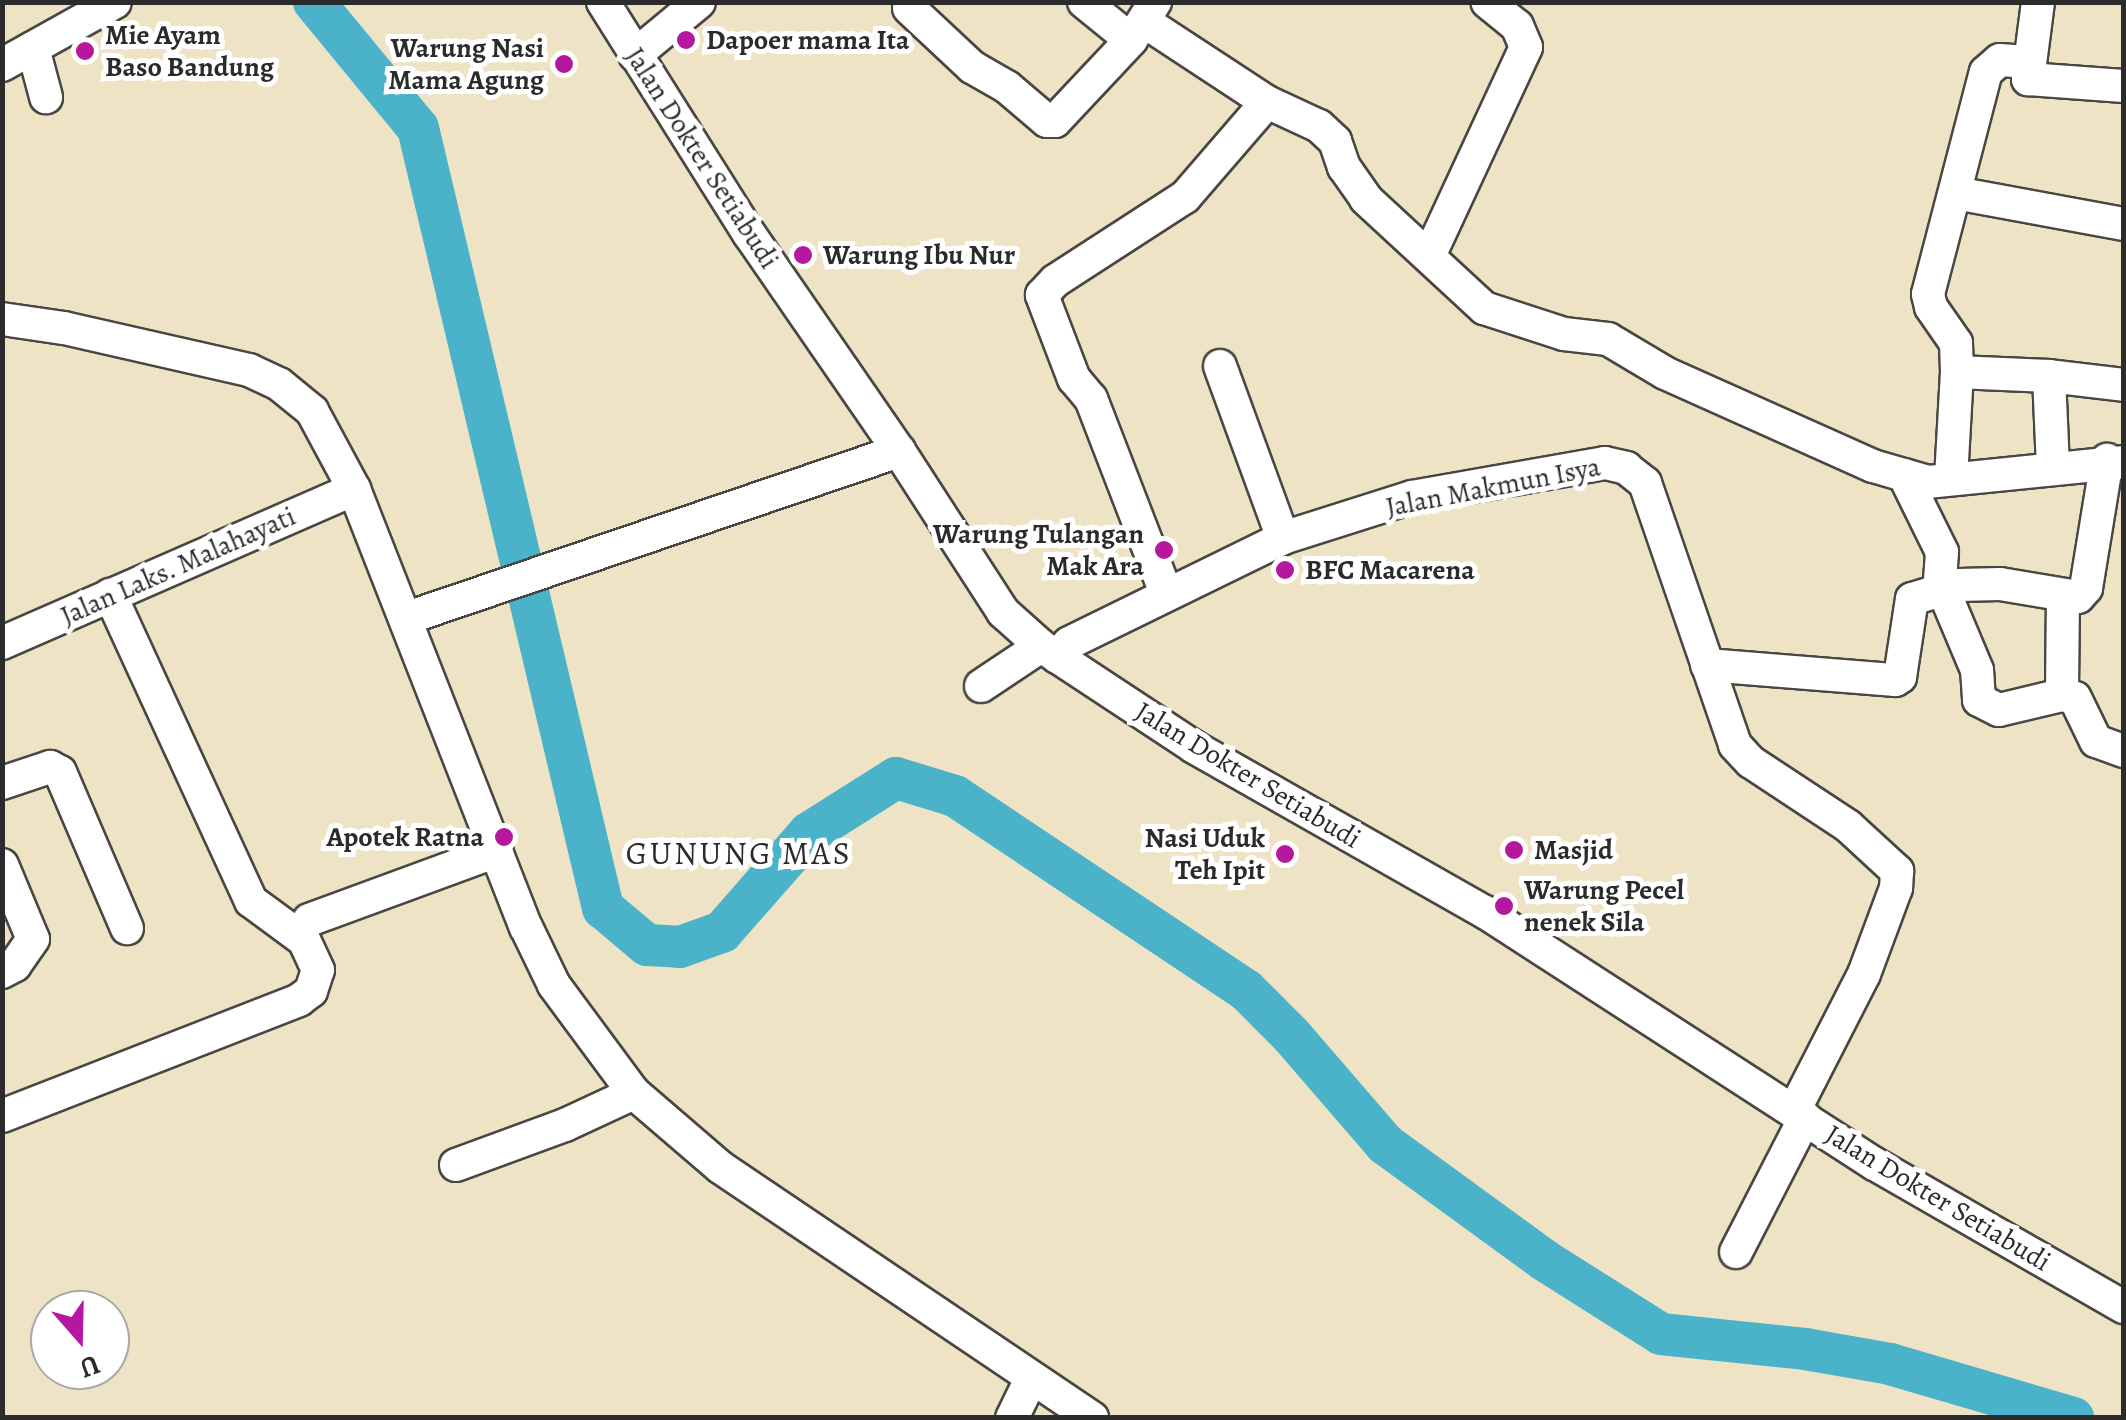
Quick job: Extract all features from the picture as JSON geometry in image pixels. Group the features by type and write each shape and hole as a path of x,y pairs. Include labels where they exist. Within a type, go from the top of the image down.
{"street":[{"path":"2,65 114,2"},
{"name":"Jalan Dokter Setiabudi","path":"603,2 750,235 899,451 1003,612 1049,652 1194,747 1485,912 1875,1164 2124,1307"},
{"path":"635,55 699,2"},
{"path":"1084,2 1144,22 1267,102 1327,133 1366,199 1430,254 1484,308 1564,334 1608,339 1665,374 1873,466 1928,482 2115,461 2086,588 2078,597 2000,584 1958,585 1912,599 1900,676 1896,680 1707,666"},
{"path":"1430,254 1526,47 1517,26 1487,2"},
{"path":"2038,2 2028,78 2124,86"},
{"path":"909,8 972,66 1007,87 1047,120 1062,116 1144,22"},
{"path":"33,48 46,97"},
{"path":"1951,479 1958,372 1956,343 1931,307 1928,294 1986,72 2000,60 2030,62"},
{"path":"1166,593 1091,398 1074,379 1042,294 1055,281 1184,197 1267,102"},
{"path":"1955,193 2124,224"},
{"path":"2,320 64,328 249,370 279,384 312,411 354,489 554,985 634,1094 720,1166 1092,1418"},
{"path":"1220,366 1283,538"},
{"path":"1958,372 2049,376 2124,385"},
{"path":"2049,376 2053,468"},
{"path":"407,618 899,451"},
{"name":"Jalan Makmun Isya","path":"981,686 1283,538 1412,497 1604,463 1626,468 1645,483 1735,745 1751,762 1848,826 1897,871 1896,888 1864,974 1800,1115"},
{"path":"1904,475 1942,552 1942,590 1977,670 1979,700 1999,710 2062,695 2075,698 2096,740 2124,751"},
{"name":"Jalan Laks. Malahayati","path":"2,642 354,489"},
{"path":"2,1116 298,1000 311,991 318,970 304,940 251,901 110,594"},
{"path":"2062,695 2063,595"},
{"path":"2,783 50,768 60,772 127,928"},
{"path":"309,920 497,851"},
{"path":"2,865 33,938 16,964 2,972"},
{"path":"456,1165 565,1126 634,1094"},
{"path":"1736,1252 1800,1115"},
{"path":"1012,1418 1031,1379"}],"waterway":[{"path":"314,2 418,128 603,908 647,945 680,947 722,932 809,833 896,778 955,796 1246,990 1291,1035 1385,1144 1544,1260 1661,1334 1805,1349 1890,1364 2073,1418"}],"place":[{"name":"Dapoer mama Ita","path":"686,40"},
{"name":"Mie Ayam Baso Bandung","path":"85,51"},
{"name":"Warung Nasi Mama Agung","path":"564,64"},
{"name":"Warung Ibu Nur","path":"803,255"},
{"name":"Warung Tulangan Mak Ara","path":"1164,550"},
{"name":"BFC Macarena","path":"1285,570"},
{"name":"Apotek Ratna","path":"504,837"},
{"name":"Masjid","path":"1514,850"},
{"name":"Nasi Uduk Teh Ipit","path":"1285,854"},
{"name":"Warung Pecel nenek Sila","path":"1504,906"}],"district":[{"name":"GUNUNG MAS","path":"739,853"}]}
